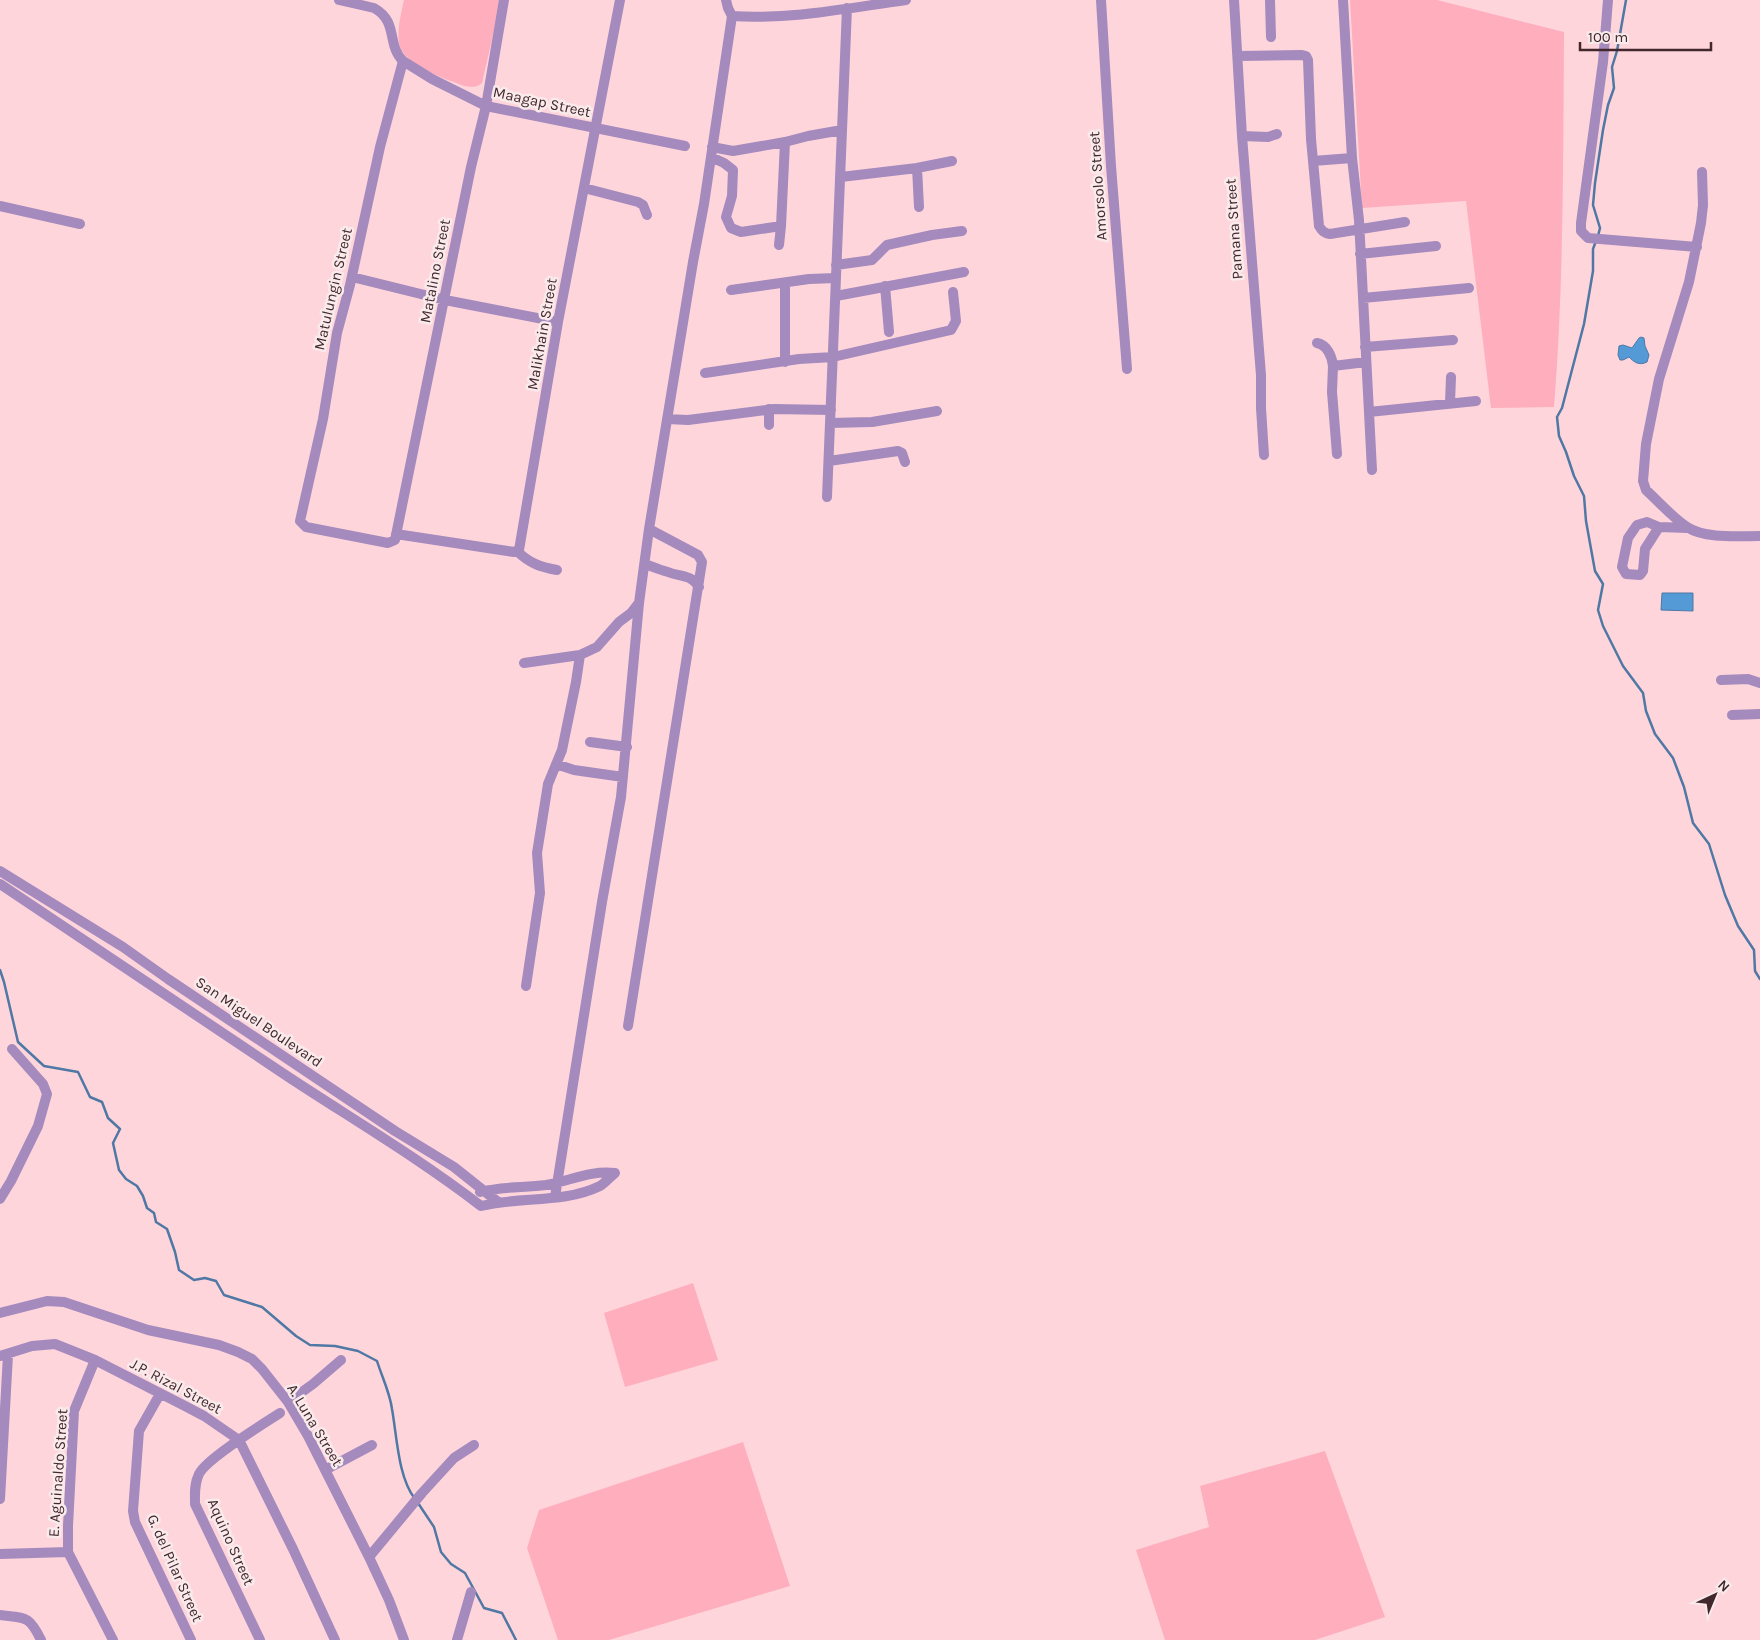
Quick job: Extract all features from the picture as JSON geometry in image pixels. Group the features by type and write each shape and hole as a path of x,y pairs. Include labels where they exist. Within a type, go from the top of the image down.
{"street":[{"path":"339,0 374,8 384,15 392,28 397,54 403,61"},
{"name":"Matalino Street","path":"388,543 395,540 471,166 486,106 504,0"},
{"name":"Malikhain Street","path":"517,552 519,550 558,322 620,0"},
{"path":"555,1197 624,777 639,603 649,529 704,204 732,16 726,0"},
{"path":"732,16 762,18 906,0"},
{"name":"Amorsolo Street","path":"1101,0 1111,166 1127,369"},
{"name":"Pamana Street","path":"1234,0 1242,136 1261,375 1264,455"},
{"path":"1270,0 1271,37"},
{"path":"1343,0 1352,158 1359,228 1372,470"},
{"path":"1608,0 1603,62 1581,231 1588,238 1697,247"},
{"path":"827,497 847,8"},
{"path":"1238,56 1302,55 1306,56 1308,60 1313,161 1319,226 1321,230 1330,234 1405,222"},
{"name":"Maagap Street","path":"403,61 419,72 486,106 686,146"},
{"name":"Matulungin Street","path":"388,543 306,527 300,520 323,419 337,333 352,276 380,147 403,61"},
{"path":"711,152 733,151 842,130"},
{"path":"1242,136 1268,137 1277,134"},
{"path":"779,246 785,142"},
{"path":"711,152 733,170 732,196 726,216 731,228 741,232 781,226"},
{"path":"1313,161 1352,158"},
{"path":"841,177 917,168 952,161"},
{"path":"917,168 919,208"},
{"path":"1688,528 1646,490 1643,481 1646,444 1659,379 1689,282 1697,247 1703,214 1702,172"},
{"path":"584,188 638,202 643,205 647,215"},
{"path":"0,206 80,224"},
{"path":"836,265 872,260 887,245 932,235 962,231"},
{"path":"1360,254 1436,246"},
{"path":"836,296 964,272"},
{"path":"352,276 445,300 558,322"},
{"path":"731,290 809,278 836,278"},
{"path":"785,283 785,362"},
{"path":"885,286 889,332"},
{"path":"1362,298 1469,288"},
{"path":"705,373 833,356 951,330 956,321 953,292"},
{"path":"1365,347 1453,340"},
{"path":"1317,343 1326,347 1333,360 1332,392 1337,454"},
{"path":"1333,366 1366,362"},
{"path":"1450,403 1451,377"},
{"path":"1370,412 1476,401"},
{"path":"667,419 688,420 769,409 831,410"},
{"path":"769,409 769,425"},
{"path":"830,423 872,422 937,411"},
{"path":"829,462 898,451 902,453 906,462"},
{"path":"1660,527 1645,549 1644,572 1640,576 1626,574 1622,567 1628,538 1633,529 1647,522 1660,527 1688,528 1705,534 1719,536 1760,536"},
{"path":"628,1026 702,562 698,555 649,529"},
{"path":"396,534 517,552 526,560 541,567 557,570"},
{"path":"645,564 669,573 687,576 694,580 699,587"},
{"path":"524,663 580,655 597,647 639,603"},
{"path":"526,986 540,893 537,853 548,784 562,750 580,655"},
{"path":"1721,680 1748,679 1760,682"},
{"path":"1732,715 1760,714"},
{"path":"590,742 627,747"},
{"path":"556,764 574,770 624,777"},
{"name":"San Miguel Boulevard","path":"0,871 73,918 123,947 395,1131 454,1168 498,1202"},
{"name":"San Miguel Boulevard","path":"0,884 319,1097 390,1140 481,1206 498,1202"},
{"path":"68,929 73,918"},
{"path":"116,961 123,947"},
{"path":"0,1199 38,1126 47,1094 42,1084 12,1049"},
{"path":"319,1097 328,1086"},
{"path":"468,1196 484,1191 545,1185 600,1171 614,1173 601,1185 569,1196 498,1202"},
{"name":"A. Luna Street","path":"0,1313 47,1301 64,1302 148,1330 219,1345 252,1359 288,1402 308,1436 369,1557 389,1600 404,1640"},
{"name":"J.P. Rizal Street","path":"4,1355 32,1346 48,1343 55,1344 94,1360 204,1416 239,1440 293,1549 335,1640"},
{"path":"0,1499 4,1355"},
{"name":"E. Aguinaldo Street","path":"94,1360 74,1411 68,1552 113,1640"},
{"path":"288,1402 342,1360"},
{"name":"G. del Pilar Street","path":"160,1394 139,1431 133,1511 136,1522 190,1640"},
{"name":"Aquino Street","path":"260,1640 195,1504 195,1486 200,1472 239,1440 280,1413"},
{"path":"325,1470 372,1445"},
{"path":"369,1557 422,1492 454,1458 474,1445"},
{"path":"0,1554 68,1552"},
{"path":"457,1640 471,1592"},
{"path":"0,1615 25,1618 34,1626 40,1640"}],"shaded area":[{"path":"404,0 501,0 482,83 474,87 464,86 416,65 408,58 402,51 399,43"},
{"path":"1350,0 1437,0 1564,32 1561,267 1554,407 1491,408 1466,201 1362,208"},
{"path":"693,1283 718,1360 625,1387 604,1313"},
{"path":"743,1442 790,1586 609,1640 558,1640 527,1548 539,1510"},
{"path":"1325,1451 1385,1617 1315,1640 1165,1640 1136,1550 1209,1527 1200,1486"}],"water":[{"path":"1641,337 1644,338 1649,355 1647,362 1637,363 1629,357 1620,360 1618,355 1619,346 1623,345 1632,348"},
{"path":"1662,593 1693,593 1693,611 1661,610"}],"waterway":[{"path":"1598,236 1600,228 1593,205 1595,183 1603,130 1614,88 1612,67 1617,51 1626,0"},
{"path":"1596,241 1593,249 1593,271 1584,324 1562,408 1557,417 1559,436 1574,476 1584,496 1586,521 1595,571 1603,584 1598,610 1603,626 1623,666 1643,693 1646,711 1655,734 1673,758 1684,787 1693,823 1709,844 1725,895 1738,926 1754,950 1755,971 1760,979"},
{"path":"0,970 18,1042 44,1066 78,1072 90,1097 102,1102 108,1118 120,1129 113,1143 119,1170 126,1179 137,1186 147,1208 154,1213 156,1222 167,1229 179,1270 194,1280 205,1278 216,1281 224,1295 262,1307 296,1336 310,1345 335,1346 358,1351 377,1361 391,1403 405,1480 415,1499"},
{"path":"418,1503 434,1527 441,1552 451,1564 465,1573 484,1608 502,1613 516,1640"}]}
